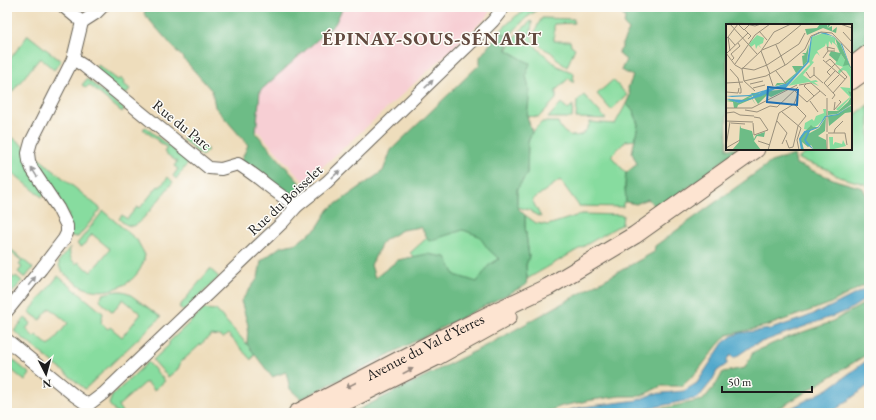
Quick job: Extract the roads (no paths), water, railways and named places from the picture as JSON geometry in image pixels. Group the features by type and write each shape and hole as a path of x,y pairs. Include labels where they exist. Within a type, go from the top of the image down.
{"main road":[{"path":"852,66 869,53"},
{"path":"852,80 869,68"},
{"name":"Avenue du Val d'Yerres","path":"323,413 436,357 506,318 548,287 635,235 751,152"},
{"name":"Avenue du Val d'Yerres","path":"300,411 432,343 548,287"}],"street":[{"path":"64,7 82,22"},
{"path":"7,311 41,269 67,233 67,226 58,208 32,169 28,153 31,142 71,62 82,22 102,7"},
{"name":"Rue du Boisselet","path":"88,409 301,203 328,182 478,36 504,7"},
{"name":"Rue du Parc","path":"71,62 84,66 209,168 221,169 238,164 250,171 281,196 301,203"},
{"path":"7,340 75,396 88,409"}],"water":[{"path":"869,287 869,297 847,311 753,345 734,358 731,355 727,359 727,364 717,371 712,381 698,398 632,412 557,413 583,407 638,400 653,394 684,391 697,383 723,343 732,336 740,333 771,329 804,318 830,307"},
{"path":"869,359 869,385 831,413 782,413 828,389"}],"district":[{"name":"ÉPINAY-SOUS-SÉNART","path":"432,38"}]}
